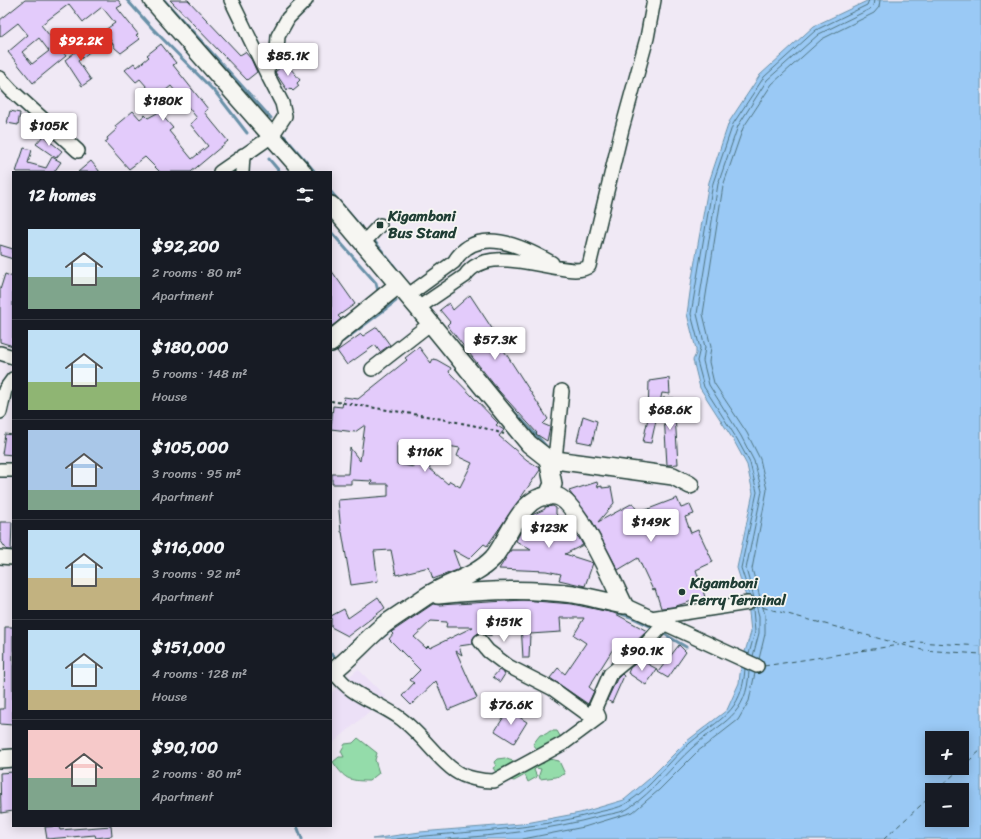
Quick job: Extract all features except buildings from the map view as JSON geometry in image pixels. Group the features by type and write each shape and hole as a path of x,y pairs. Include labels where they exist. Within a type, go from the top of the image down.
{"main road":[{"path":"152,0 302,171"},
{"path":"332,206 364,242 529,444 552,459 673,476 690,485"},
{"path":"332,341 334,337 408,296"},
{"path":"547,497 553,484 552,459"},
{"path":"333,673 384,625 445,586 469,576 481,568 493,557 512,524 530,503 547,497 562,498 578,516 624,605"},
{"path":"428,596 468,592 534,591 574,594 624,605"},
{"path":"0,759 12,758"}],"street":[{"path":"221,171 272,136 285,116 282,103 231,0"},
{"path":"266,72 277,50 278,36 288,18 306,0"},
{"path":"408,296 465,276 470,269 481,264 499,260 527,262 579,271 586,268 591,262 622,129 647,38 654,0"},
{"path":"0,78 11,90 78,150"},
{"path":"242,171 243,155"},
{"path":"364,242 380,225"},
{"path":"408,296 454,262 459,255 475,243 486,241 506,242 527,249 561,268"},
{"path":"372,369 431,324"},
{"path":"0,353 12,357"},
{"path":"0,412 5,390 12,380"},
{"path":"552,459 562,392"},
{"path":"0,470 12,470"},
{"path":"0,557 12,558"},
{"path":"649,618 748,603"},
{"path":"624,605 649,618 757,666"},
{"path":"599,716 594,708 610,674 644,646 664,624"},
{"path":"480,641 488,651 508,666 553,689 586,712 599,716"},
{"path":"333,673 354,693 370,700 399,717 421,736 442,760 457,772 484,781 494,781 564,743 599,716"}],"path":[{"path":"332,401 432,417 481,427 506,435"}],"shaded area":[{"path":"358,669 386,697 332,744 332,692"}],"green space":[{"path":"550,731 557,731 560,736 558,742 541,754 533,744 540,735 546,734"},
{"path":"358,738 377,753 375,760 379,773 369,781 348,778 333,762 339,757 344,757 341,751 345,744 353,743"},
{"path":"531,752 536,754 538,760 543,764 546,758 559,761 565,774 540,779 539,775 541,769 536,768 534,770 537,777 528,782 525,775 514,781 502,777 493,768 496,766 494,762 497,759 505,758 513,761 519,761"}],"water":[{"path":"869,0 981,0 981,839 372,839 420,832 521,824 580,813 624,800 649,779 687,741 727,710 739,683 741,665 751,632 748,603 737,568 753,493 747,465 734,441 700,388 693,360 696,354 696,349 687,314 709,182 729,122 760,75 814,26"}],"waterway":[{"path":"127,0 152,28 216,93 247,133"},
{"path":"164,0 271,118"},
{"path":"284,136 314,171"},
{"path":"269,159 279,171"},
{"path":"332,193 361,227"},
{"path":"332,233 376,283 378,291 376,293"},
{"path":"375,242 405,280"},
{"path":"343,341 396,301"},
{"path":"508,405 546,446"},
{"path":"612,611 631,617 654,628"},
{"path":"373,645 400,623"},
{"path":"661,632 686,647"},
{"path":"332,655 338,660"},
{"path":"297,827 302,839"}],"ferry route":[{"path":"754,605 922,650 981,654"},
{"path":"902,644 917,642 981,646"},
{"path":"764,666 899,645"},
{"path":"969,761 981,750"},
{"path":"945,783 953,775"},
{"path":"884,839 925,801"}],"place":[{"name":"Kigamboni Bus Stand","path":"380,225"},
{"name":"Kigamboni Ferry Terminal","path":"682,592"}]}
